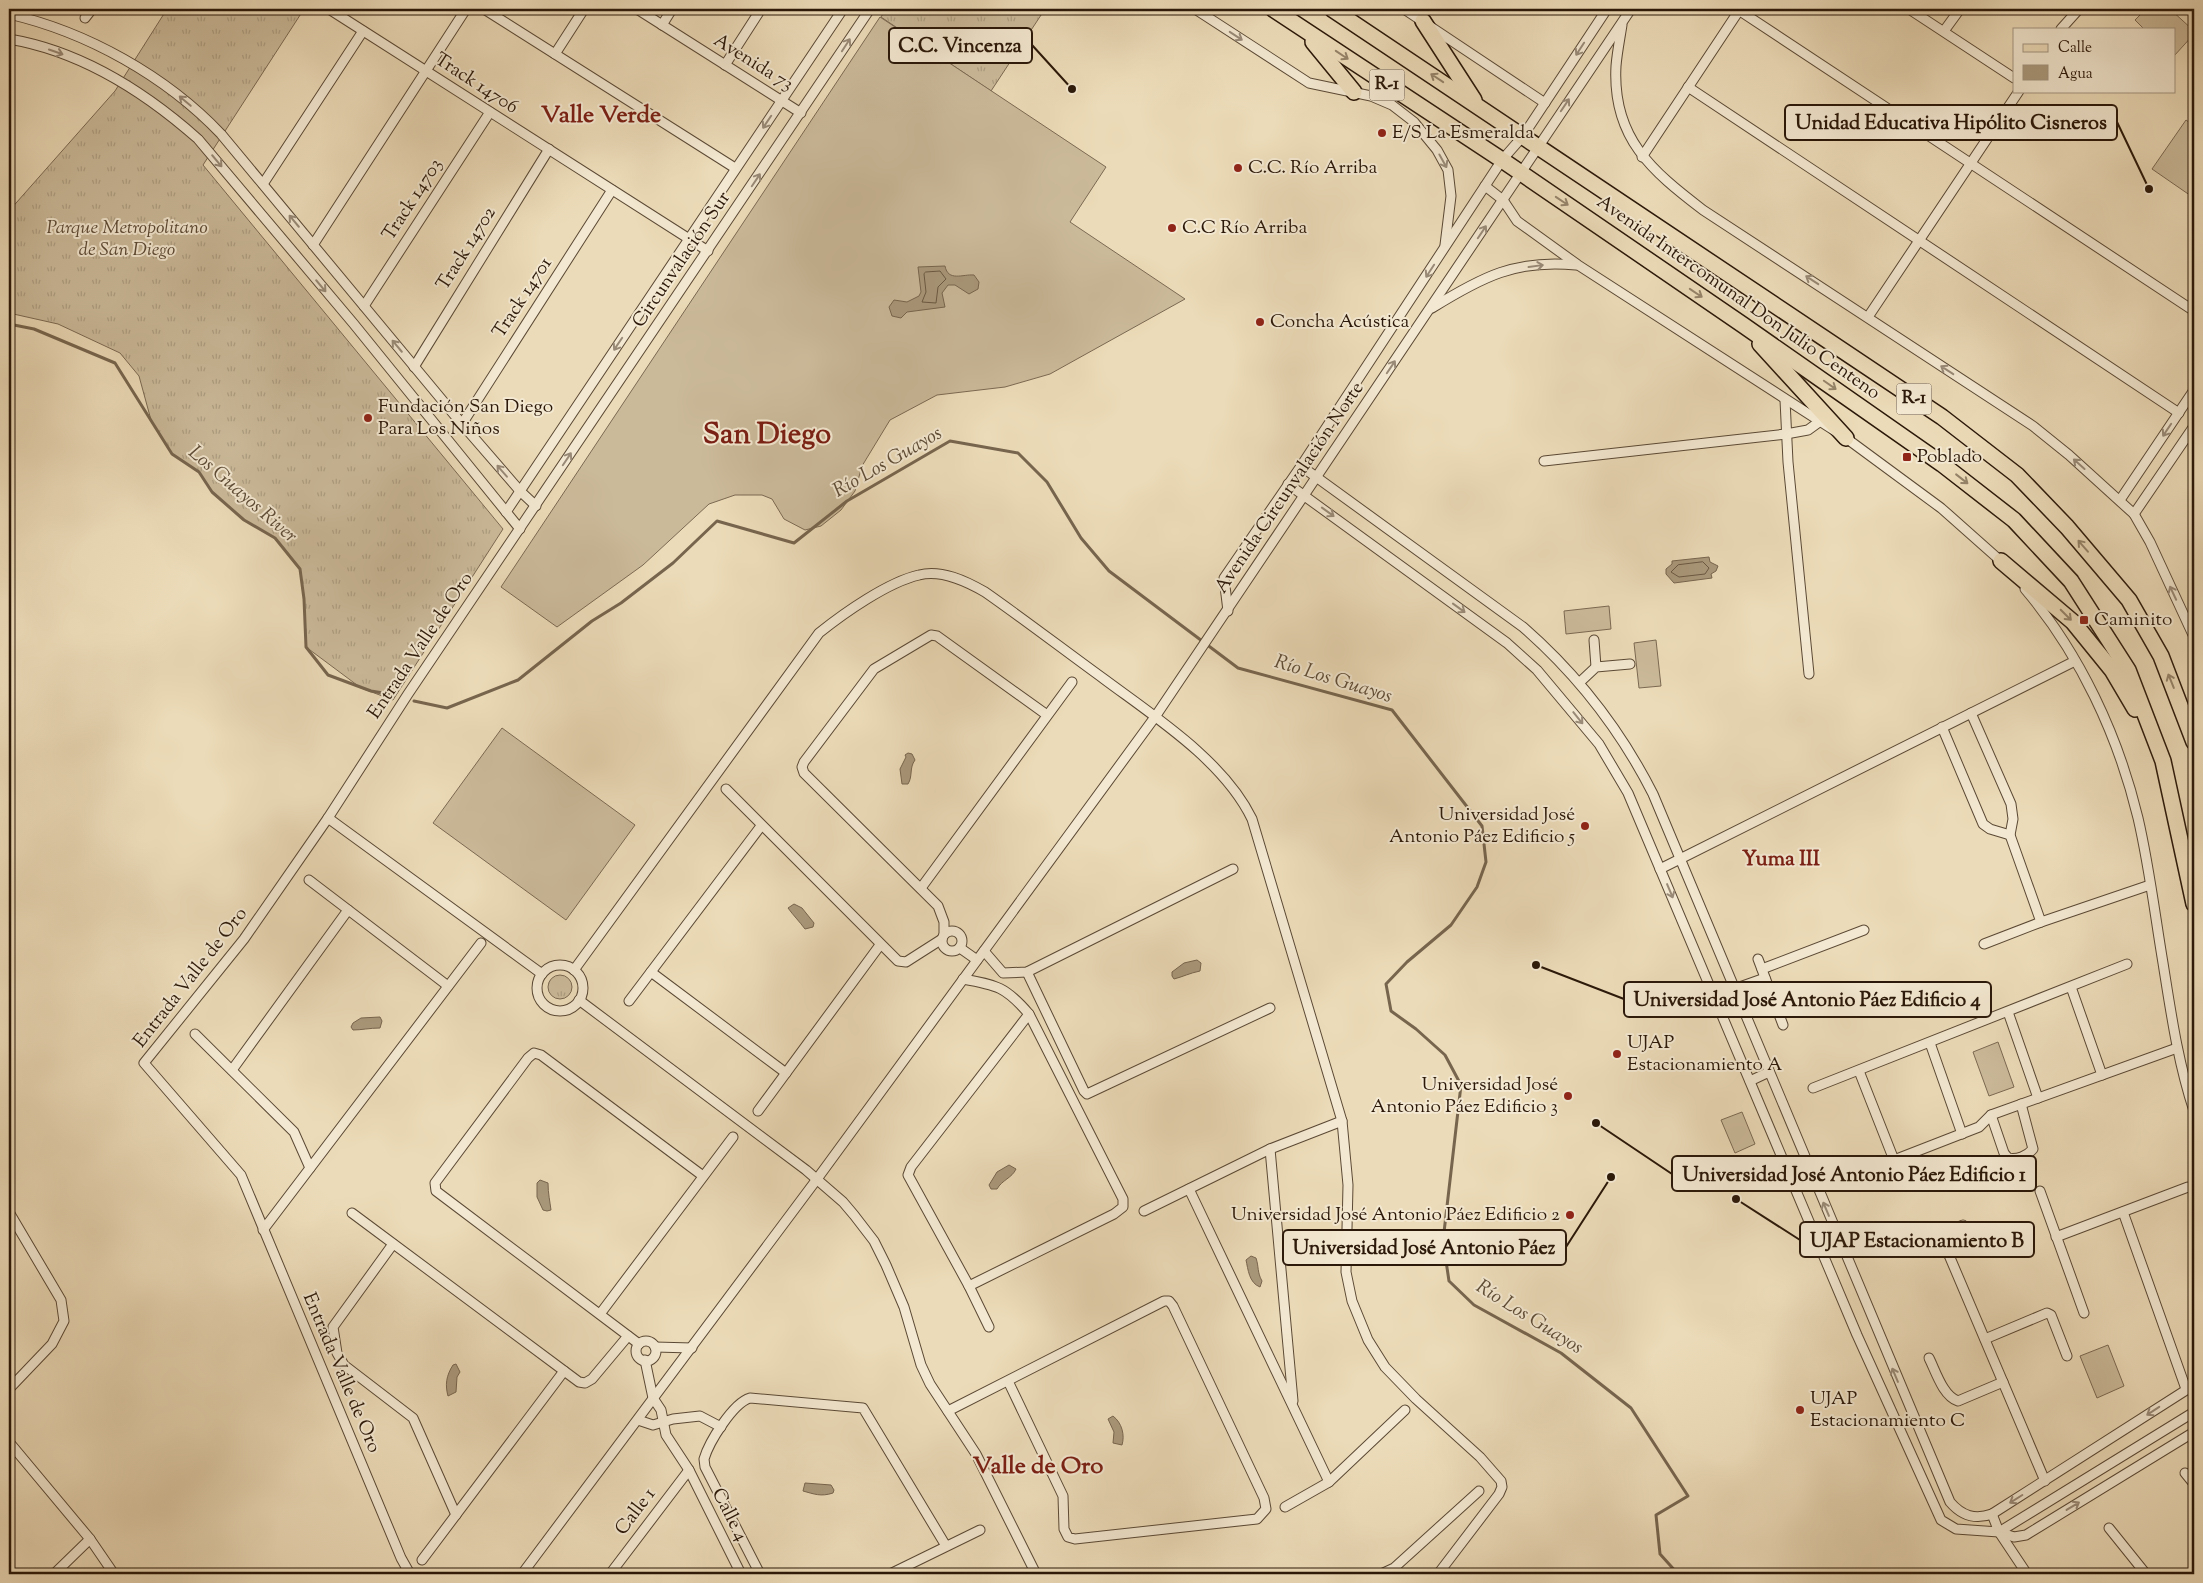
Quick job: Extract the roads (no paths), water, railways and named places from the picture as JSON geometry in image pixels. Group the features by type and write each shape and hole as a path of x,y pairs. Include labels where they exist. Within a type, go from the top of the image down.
{"main road":[{"name":"Avenida Intercomunal Don Julio Centeno","path":"1273,9 1522,173 1742,324 1942,464 2014,520 2071,582 2128,670 2158,750 2194,904"},
{"name":"Avenida Intercomunal Don Julio Centeno","path":"1332,9 1942,417 2017,475 2067,527 2129,600 2161,656 2194,742"},
{"path":"1422,21 1478,105"},
{"path":"1303,29 1354,92"},
{"path":"1742,324 1846,438"},
{"path":"2001,561 2060,609 2092,643 2112,670 2158,750"}],"street":[{"path":"85,18 92,9"},
{"name":"Track 14706","path":"328,9 708,251"},
{"path":"313,245 466,9"},
{"path":"484,9 735,168"},
{"path":"555,54 584,9"},
{"name":"Avenida 73","path":"637,9 801,113"},
{"path":"662,25 672,9"},
{"path":"725,65 761,9"},
{"name":"Circunvalación Sur","path":"506,512 843,9"},
{"name":"Circunvalación Sur","path":"520,529 870,9"},
{"path":"1195,9 1309,83 1354,92 1392,105 1418,126 1437,150 1448,170 1451,196 1445,247"},
{"path":"1404,9 1545,103"},
{"name":"Avenida Circunvalación Norte","path":"1228,611 1224,578 1301,466 1502,160 1522,136 1545,103 1607,9"},
{"name":"Avenida Circunvalación Norte","path":"1228,611 1631,9"},
{"path":"1642,157 1739,9 2194,311"},
{"path":"1909,9 2013,77"},
{"path":"1944,31 1960,9"},
{"path":"2062,28 2079,9"},
{"path":"9,14 40,23 90,44 136,67 170,88 216,129 462,424 520,491 536,506"},
{"path":"1623,21 1616,67 1619,101 1626,129 1642,157 1664,180 1704,210 2033,426 2120,500 2134,514 2150,542 2194,637"},
{"path":"263,184 363,31"},
{"path":"9,39 74,59 126,85 168,113 198,139 353,323 520,529"},
{"path":"1688,87 2179,413"},
{"path":"1868,317 2019,92"},
{"name":"Track 14703","path":"364,306 490,112"},
{"name":"Track 14702","path":"414,367 549,149"},
{"path":"1485,186 1503,200 1517,221 1578,265 1846,438 1941,508 2001,561 2041,608 2076,661 2110,729 2126,775 2138,818 2177,1048 2194,1111"},
{"name":"Track 14701","path":"462,424 612,190"},
{"path":"1428,311 1470,285 1494,273 1556,263 1578,265"},
{"path":"2120,500 2194,390"},
{"path":"1785,400 1786,434 1809,674"},
{"path":"1544,461 1786,434 1808,430 1819,422"},
{"path":"2134,514 2194,426"},
{"path":"1301,466 1523,627 1557,656 1614,726 1638,765 1679,858 1950,1502 1959,1513 1972,1517 1992,1514 2190,1387 2123,1212"},
{"path":"1288,484 1507,643 1537,670 1599,744 1628,793 1858,1335 1941,1520 1956,1529 1998,1532 2014,1536 2026,1535 2194,1432"},
{"name":"Entrada Valle de Oro","path":"410,1574 241,1176 144,1063 244,939 328,818 408,694 520,529"},
{"path":"574,970 819,633 839,617 885,590 920,574 945,575 965,580 999,602 1155,717 1224,775 1242,797 1252,819 1342,1121 1348,1185 1346,1272 1352,1301 1368,1340 1391,1373 1416,1399 1480,1457 1501,1481 1502,1487 1499,1494 1438,1574"},
{"path":"522,1574 817,1179 1155,717 1228,611"},
{"path":"960,948 953,951 946,950 943,936 944,922 941,912 921,888 804,773 802,767 874,669 930,635 937,636 1047,715"},
{"path":"1594,640 1596,667"},
{"path":"1660,869 2076,661"},
{"path":"1580,682 1596,667 1630,664"},
{"path":"921,888 1072,682"},
{"path":"1971,713 2011,804 2013,819 2010,836 2041,922"},
{"path":"1942,727 1983,824 1990,829 2010,836"},
{"path":"726,789 898,961 906,962 951,931 960,935 962,941 960,948"},
{"path":"328,818 542,974"},
{"path":"629,1002 761,826"},
{"path":"1004,973 1027,972 1233,869"},
{"path":"309,880 448,986"},
{"path":"1984,944 2041,922 2150,885"},
{"path":"232,1070 348,910"},
{"path":"1734,989 1763,973 1864,930"},
{"path":"263,1230 481,943"},
{"path":"758,1111 880,944"},
{"path":"960,948 977,960"},
{"path":"984,951 1004,973"},
{"path":"1758,959 1782,1024"},
{"path":"561,964 574,970 582,981 582,994 579,1000 567,1009 560,1011 546,1006 538,994 538,980 542,974 561,964"},
{"path":"1813,1088 2127,964"},
{"path":"651,972 786,1073"},
{"path":"1027,972 1087,1094 1270,1008"},
{"path":"997,985 1004,973"},
{"path":"963,979 997,985 1017,1000 1029,1014 1123,1199 1123,1207 1114,1214 969,1286"},
{"path":"2071,987 2102,1075"},
{"path":"579,1000 817,1179 843,1202 874,1241 904,1307 921,1365 930,1384 976,1454 1036,1574"},
{"path":"2008,1012 2038,1098"},
{"path":"989,1327 969,1286 908,1175 911,1168 1029,1014"},
{"path":"195,1034 294,1132 310,1168"},
{"path":"1930,1043 1962,1134"},
{"path":"1853,1176 1979,1127 1991,1115 2177,1048"},
{"path":"639,1344 436,1191 434,1187 528,1058 534,1054 541,1054 704,1176"},
{"path":"1859,1071 1894,1160"},
{"path":"1750,1081 1769,1072"},
{"path":"1991,1115 2004,1153 2008,1158 2014,1159 2029,1154 2033,1149 2021,1104"},
{"path":"1144,1211 1270,1149 1342,1121"},
{"path":"600,1314 733,1137"},
{"path":"1270,1149 1293,1408"},
{"path":"2056,1236 2188,1187"},
{"path":"1189,1189 1329,1482"},
{"path":"2040,1191 2084,1313"},
{"path":"9,1212 61,1300 64,1321 52,1344 9,1388"},
{"path":"352,1213 579,1382 592,1379 628,1336"},
{"path":"1896,1252 1963,1225"},
{"path":"1940,1234 2045,1481"},
{"path":"393,1244 333,1327 333,1338 337,1353 344,1365 413,1418 456,1515"},
{"path":"948,1411 1164,1301 1169,1301 1264,1498 1266,1509 1257,1519 1075,1538 1068,1537 1064,1529 1062,1496 1008,1381"},
{"path":"1985,1339 2047,1313 2051,1315 2066,1356"},
{"path":"639,1344 648,1341 655,1347 692,1348"},
{"path":"639,1344 637,1353 640,1358 645,1360 654,1357 655,1347"},
{"path":"1930,1358 1947,1393 1952,1399 1958,1401 2002,1382"},
{"name":"Calle 4","path":"645,1360 653,1398 661,1410 666,1435 688,1470 741,1574"},
{"path":"422,1560 564,1371"},
{"path":"760,1574 705,1467 704,1459 706,1452 721,1427 743,1400 750,1398 863,1408 946,1546"},
{"path":"1285,1508 1329,1482 1405,1410"},
{"path":"1998,1532 2194,1412"},
{"path":"638,1420 653,1425 662,1421 700,1416 721,1427"},
{"path":"9,1442 90,1539 114,1574"},
{"name":"Calle 1","path":"610,1574 688,1470"},
{"path":"2185,1472 2194,1484"},
{"path":"1381,1574 1394,1568 1479,1491"},
{"path":"1992,1514 1998,1532 2027,1574"},
{"path":"2109,1528 2146,1574"},
{"path":"890,1574 980,1530"},
{"path":"54,1574 90,1539"}],"water":[{"path":"945,266 949,274 953,276 974,275 979,282 978,289 969,294 955,285 948,285 942,293 945,307 907,312 901,318 892,316 889,307 894,300 907,302 919,296 921,292 918,267"},
{"path":"1709,557 1710,562 1718,566 1716,571 1711,574 1712,578 1674,583 1666,574 1666,569 1672,564 1672,561"},
{"path":"908,753 912,754 915,760 908,784 902,784 900,769 906,757 905,755"},
{"path":"794,904 802,908 814,923 813,927 805,929 788,908"},
{"path":"1197,960 1201,963 1200,971 1174,979 1172,972 1184,963"},
{"path":"380,1017 382,1021 380,1028 353,1030 351,1027 353,1023 361,1018"},
{"path":"1009,1165 1016,1169 1014,1172 997,1189 991,1189 989,1185 997,1172"},
{"path":"540,1180 548,1183 551,1210 543,1210 537,1197 537,1183"},
{"path":"1251,1256 1256,1258 1262,1281 1260,1287 1253,1282 1248,1271 1246,1260"},
{"path":"456,1364 460,1372 457,1377 456,1392 448,1396 446,1384 453,1365"},
{"path":"1113,1416 1119,1422 1122,1429 1122,1445 1113,1443 1114,1432 1108,1419"},
{"path":"805,1483 831,1485 834,1490 833,1493 829,1494 814,1494 803,1491"}],"waterway":[{"name":"Los Guayos River","path":"9,324 34,329 115,363 172,454 199,472 212,492 244,520 275,538 300,569 304,599 306,647 328,675 371,691 389,694"},
{"name":"Río Los Guayos","path":"414,701 447,708 518,680 592,621 621,603 673,563 717,521 794,543 847,501 950,441 1018,453 1047,482 1081,538 1109,571 1238,668 1392,710 1482,826 1486,862 1477,887 1451,925 1407,962 1386,984 1391,1011 1416,1029 1445,1055 1461,1085 1443,1241 1449,1281 1474,1305 1561,1353 1631,1408 1688,1496 1656,1515 1660,1554 1678,1574"}],"place":[{"name":"C.C. Vincenza","path":"1072,89"},
{"name":"E/S La Esmeralda","path":"1382,133"},
{"name":"C.C. Río Arriba","path":"1238,168"},
{"name":"Unidad Educativa Hipólito Cisneros","path":"2149,189"},
{"name":"C.C Río Arriba","path":"1172,228"},
{"name":"Concha Acústica","path":"1260,322"},
{"name":"Fundación San Diego Para Los Niños","path":"368,418"},
{"name":"Poblado","path":"1907,457"},
{"name":"Caminito","path":"2084,620"},
{"name":"Universidad José Antonio Páez Edificio 5","path":"1585,826"},
{"name":"Universidad José Antonio Páez Edificio 4","path":"1536,965"},
{"name":"UJAP Estacionamiento A","path":"1617,1054"},
{"name":"Universidad José Antonio Páez Edificio 3","path":"1568,1096"},
{"name":"Universidad José Antonio Páez Edificio 1","path":"1596,1123"},
{"name":"Universidad José Antonio Páez","path":"1611,1177"},
{"name":"UJAP Estacionamiento B","path":"1736,1199"},
{"name":"Universidad José Antonio Páez Edificio 2","path":"1570,1215"},
{"name":"UJAP Estacionamiento C","path":"1800,1410"}],"district":[{"name":"Valle Verde","path":"601,116"},
{"name":"San Diego","path":"767,436"},
{"name":"Yuma III","path":"1781,860"},
{"name":"Valle de Oro","path":"1038,1467"}],"park label":[{"name":"Parque Metropolitano de San Diego","path":"127,239"}]}
